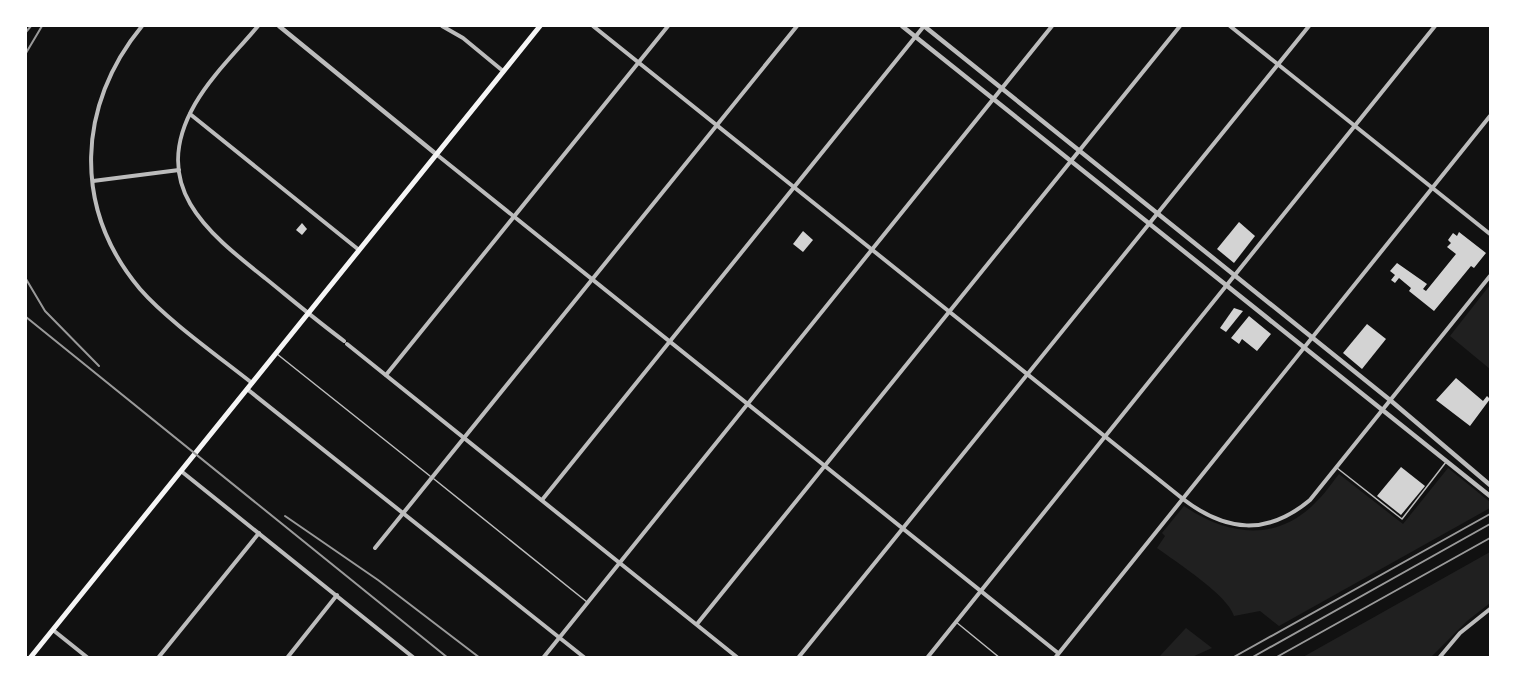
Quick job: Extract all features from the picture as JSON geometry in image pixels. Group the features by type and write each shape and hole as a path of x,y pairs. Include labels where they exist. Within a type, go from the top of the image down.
{"main road":[{"path":"30,657 540,26"}],"street":[{"path":"142,26 120,54 99,100 91,140 93,181 102,225 117,258 129,275 160,308 252,383"},
{"path":"258,26 205,90 190,114 180,146 179,170 190,203 207,230 738,657"},
{"path":"279,26 1058,653"},
{"path":"442,26 463,38 503,71"},
{"path":"593,26 1183,499 1204,514 1225,523 1255,526 1269,524 1293,513 1310,500 1491,276"},
{"path":"386,375 668,26"},
{"path":"375,548 797,26"},
{"path":"902,26 1491,495"},
{"path":"542,500 924,26 1390,400 1491,485"},
{"path":"543,657 1052,26"},
{"path":"697,624 1180,26"},
{"path":"1230,26 1491,234"},
{"path":"798,657 1309,26"},
{"path":"927,657 1435,26"},
{"path":"190,114 359,250"},
{"path":"1055,657 1491,116"},
{"path":"93,181 179,170"},
{"path":"247,389 585,657"},
{"path":"1447,461 1454,455"},
{"path":"181,471 414,657"},
{"path":"158,657 259,533"},
{"path":"287,657 337,595"},
{"path":"1439,657 1460,633 1491,609"},
{"path":"52,629 88,657"}],"lane":[{"path":"276,353 588,602"},
{"path":"1337,467 1402,519 1447,461"},
{"path":"956,622 999,657"}],"shaded area":[{"path":"1490,285 1490,369 1450,336"},
{"path":"1448,468 1490,502 1490,508 1279,626 1260,611 1234,616 1222,598 1212,589 1157,548 1165,536 1162,533 1184,506 1200,516 1234,528 1267,529 1300,516 1318,500 1339,474 1403,524"},
{"path":"1490,552 1490,603 1467,621 1431,657 1303,657"},
{"path":"1186,628 1212,648 1192,657 1159,657"}],"building":[{"path":"1239,222 1255,236 1234,263 1217,249"},
{"path":"302,223 307,229 302,235 296,230"},
{"path":"803,231 813,240 803,252 793,244"},
{"path":"1459,232 1486,253 1474,268 1471,266 1434,311 1409,291 1411,288 1399,278 1395,283 1391,280 1395,275 1390,271 1397,263 1427,284 1423,289 1426,291 1456,254 1447,247 1451,243 1448,240 1453,233 1457,236"},
{"path":"1234,308 1243,311 1226,332 1220,328"},
{"path":"1249,316 1271,334 1257,351 1242,339 1239,344 1231,338"},
{"path":"1367,324 1386,339 1362,369 1343,353"},
{"path":"1456,378 1483,401 1487,396 1490,399 1470,426 1436,400"},
{"path":"1401,467 1425,486 1401,515 1377,496"}],"railway":[{"path":"26,32 31,26"},
{"path":"26,53 42,26"},
{"path":"26,279 45,311 99,366"},
{"path":"26,317 448,658"},
{"path":"1232,658 1490,514"},
{"path":"285,516 378,580 480,658"},
{"path":"1251,658 1490,524"},
{"path":"1275,658 1490,538"}]}
